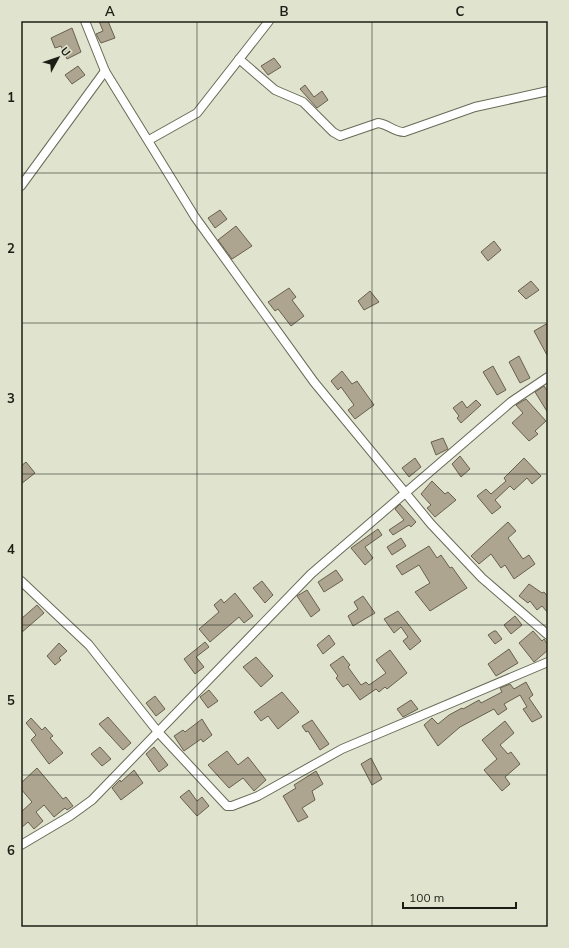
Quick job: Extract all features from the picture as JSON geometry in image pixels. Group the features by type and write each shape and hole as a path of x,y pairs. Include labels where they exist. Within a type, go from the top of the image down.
{"street":[{"path":"85,21 105,71 149,140 195,217 314,382 404,493 482,578 548,636"},
{"path":"149,140 197,113 269,21"},
{"path":"239,59 280,94 303,102 336,135 340,136 378,123 384,123 398,132 404,132 475,107 548,91"},
{"path":"21,186 105,71"},
{"path":"21,845 70,816 92,800 311,574 511,402 548,377"},
{"path":"21,581 89,645 158,732 227,806 232,806 258,796 342,749 548,662"}],"building":[{"path":"99,21 108,21 115,38 101,43 96,34 103,31"},
{"path":"72,28 81,52 67,59 61,46 55,48 51,38"},
{"path":"274,58 281,67 268,75 261,66"},
{"path":"78,66 85,75 72,84 65,75"},
{"path":"305,85 314,97 322,91 328,100 317,108 300,89"},
{"path":"220,210 227,219 215,228 208,218"},
{"path":"236,226 252,246 232,259 218,240"},
{"path":"494,241 501,250 488,261 481,252"},
{"path":"531,281 539,290 526,299 518,291"},
{"path":"289,288 296,297 292,300 304,316 291,326 278,309 275,311 268,302"},
{"path":"370,291 379,302 364,310 358,301"},
{"path":"548,323 548,357 534,331"},
{"path":"519,356 530,378 520,383 509,362"},
{"path":"493,366 506,390 497,395 483,372"},
{"path":"342,371 352,384 357,381 374,405 355,419 348,410 354,405 341,387 338,390 331,381"},
{"path":"544,386 548,392 548,413 535,392"},
{"path":"526,399 546,421 535,431 538,434 529,441 512,423 523,413 516,405"},
{"path":"476,400 481,405 461,423 457,418 459,416 453,408 462,401 467,408"},
{"path":"443,438 448,449 436,455 431,442"},
{"path":"460,456 470,469 461,477 452,464"},
{"path":"415,458 421,467 409,477 402,468"},
{"path":"524,458 541,476 532,484 527,478 514,490 510,486 495,500 501,507 492,514 477,496 486,489 491,494 506,481 504,478"},
{"path":"26,462 35,473 21,484 21,466"},
{"path":"432,481 445,494 448,492 456,500 435,517 427,508 431,505 421,494"},
{"path":"400,504 416,522 411,527 409,525 393,535 389,530 404,520 395,509"},
{"path":"508,522 516,531 508,538 523,559 529,555 535,564 514,579 505,565 501,568 491,554 479,564 471,556"},
{"path":"378,529 382,535 365,547 373,558 365,565 351,548"},
{"path":"401,538 406,546 392,555 387,547"},
{"path":"429,546 437,558 441,555 450,568 452,567 467,588 430,611 415,592 430,583 419,565 402,575 396,566"},
{"path":"336,570 343,580 324,592 318,582"},
{"path":"262,581 273,595 265,603 253,588"},
{"path":"529,584 542,593 544,592 548,597 548,613 542,606 537,610 530,601 528,603 519,596"},
{"path":"307,590 320,610 311,617 297,596"},
{"path":"235,593 253,616 244,623 239,617 210,642 199,629 219,612 214,605 221,599 224,603"},
{"path":"363,596 375,613 353,626 348,616 358,609 354,602"},
{"path":"37,605 44,613 21,633 21,619"},
{"path":"398,611 421,641 410,650 403,641 408,637 401,627 394,633 384,619"},
{"path":"515,616 522,625 511,634 504,625"},
{"path":"496,631 502,639 495,644 488,635"},
{"path":"533,631 542,641 544,639 548,645 548,650 534,662 519,643"},
{"path":"329,635 335,644 323,654 317,645"},
{"path":"205,642 209,647 196,657 204,667 195,674 184,659"},
{"path":"59,643 67,651 59,658 61,660 55,665 47,656"},
{"path":"509,649 518,663 496,676 488,664"},
{"path":"390,650 407,673 387,689 385,687 379,692 376,689 360,700 348,684 343,687 336,678 338,676 330,665 343,656 350,665 348,667 361,685 366,682 369,685 386,673 376,660"},
{"path":"256,657 273,676 261,687 243,667"},
{"path":"526,682 533,695 529,698 542,717 532,722 523,709 527,707 520,695 504,704 507,709 498,715 494,709 460,727 438,746 424,725 432,718 438,724 449,715 462,708 463,709 479,700 481,703 502,692 500,688 510,684 514,689"},
{"path":"209,690 218,701 208,708 200,697"},
{"path":"282,692 299,712 278,729 268,716 261,721 254,712"},
{"path":"155,696 165,709 156,716 146,703"},
{"path":"411,700 418,709 403,717 397,709"},
{"path":"108,717 131,743 123,750 99,724"},
{"path":"31,718 42,730 45,727 53,736 50,738 63,753 49,764 31,740 36,735 26,723"},
{"path":"202,719 212,735 203,742 201,739 184,751 174,736 183,730 185,732"},
{"path":"312,720 329,744 320,750 308,731 306,732 302,726"},
{"path":"505,721 514,733 500,745 508,754 511,752 520,764 505,777 510,784 502,791 484,770 497,759 482,740"},
{"path":"100,747 111,759 102,766 91,754"},
{"path":"154,747 168,765 159,772 146,754"},
{"path":"227,751 238,765 248,757 266,780 254,791 243,778 229,788 208,765"},
{"path":"371,758 382,779 372,785 361,764"},
{"path":"37,768 63,799 66,797 73,806 67,810 65,808 54,817 44,805 36,812 43,821 34,829 28,822 21,828 21,812 32,802 21,789 21,783"},
{"path":"134,770 143,783 121,800 112,788"},
{"path":"316,771 323,784 312,791 315,800 302,808 308,817 298,822 283,796 296,788 294,785"},
{"path":"189,790 197,801 202,797 209,806 197,816 180,797"}]}
